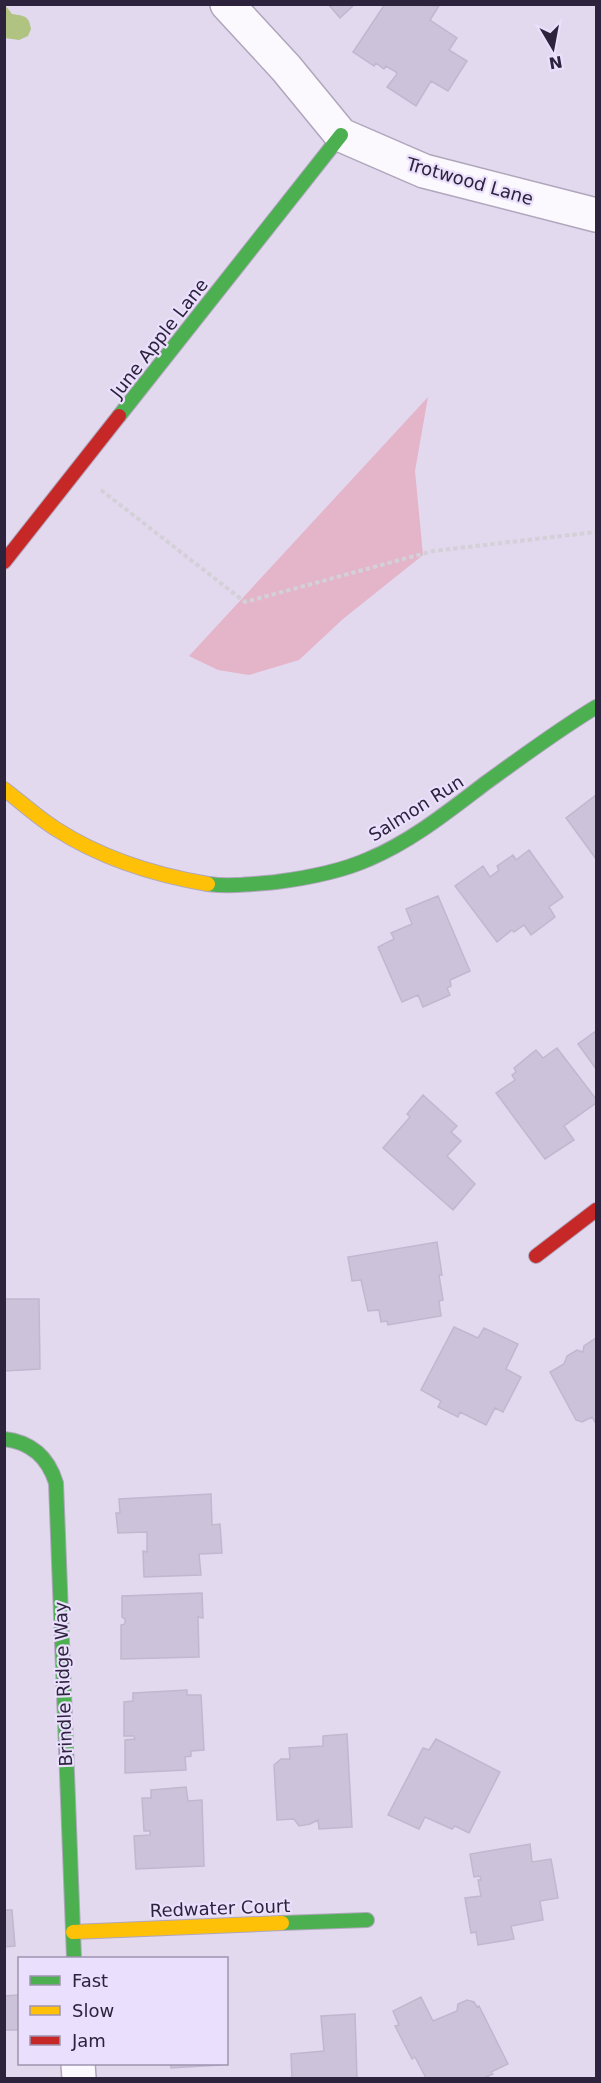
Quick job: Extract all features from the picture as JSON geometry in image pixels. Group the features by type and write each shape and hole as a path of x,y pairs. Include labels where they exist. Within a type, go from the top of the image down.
{"street":[{"name":"Trotwood Lane","path":"227,4 286,68 341,135 424,171 597,215"},
{"name":"June Apple Lane","path":"4,562 341,135"},
{"name":"Salmon Run","path":"4,789 55,828 95,850 138,867 186,880 234,886 282,881 329,874 398,846 457,806 565,725 597,707"},
{"path":"536,1256 597,1210"},
{"name":"Brindle Ridge Way","path":"4,1439 27,1444 46,1459 53,1470 56,1483 74,1957"},
{"name":"Redwater Court","path":"73,1932 368,1920"}],"path":[{"path":"97,487 245,602 433,551 597,532"}],"shaded area":[{"path":"5,5 12,14 27,19 31,29 28,36 19,40 5,38"},
{"path":"428,397 415,471 423,555 343,619 299,660 249,675 218,670 189,656"}],"building":[{"path":"328,4 355,4 340,18"},
{"path":"385,4 439,6 430,20 457,38 449,50 467,61 448,91 431,81 416,106 387,87 397,74 396,72 386,66 384,69 376,63 374,66 353,52"},
{"path":"596,795 596,859 566,818"},
{"path":"529,850 563,897 549,907 555,917 531,935 524,925 514,932 512,930 497,942 455,886 483,866 490,877 499,870 497,866 513,855 516,860"},
{"path":"438,896 470,971 450,980 451,986 447,988 450,995 423,1007 418,995 402,1002 378,947 394,939 391,933 412,924 406,909"},
{"path":"596,1031 596,1069 578,1044"},
{"path":"557,1048 596,1099 596,1103 564,1126 574,1140 545,1159 496,1093 515,1080 512,1075 516,1072 514,1068 536,1050 543,1058"},
{"path":"423,1095 457,1126 451,1132 461,1141 447,1156 475,1184 453,1210 383,1148 410,1117 407,1114"},
{"path":"437,1242 442,1275 439,1275 443,1300 439,1301 441,1316 388,1325 387,1321 381,1322 379,1310 368,1311 361,1280 352,1281 348,1257"},
{"path":"4,1299 39,1299 40,1369 4,1371"},
{"path":"454,1327 478,1338 484,1328 518,1344 506,1369 521,1377 503,1412 495,1408 486,1425 460,1412 458,1417 438,1407 441,1401 421,1390"},
{"path":"596,1338 596,1424 592,1417 582,1422 576,1420 550,1372 564,1364 567,1356 577,1350 583,1352 584,1346"},
{"path":"211,1494 212,1525 220,1524 222,1553 199,1554 201,1575 144,1577 143,1551 147,1552 147,1532 118,1533 116,1513 120,1513 119,1499"},
{"path":"202,1593 203,1618 198,1617 199,1657 121,1659 121,1625 125,1624 125,1619 122,1617 122,1596"},
{"path":"187,1690 187,1695 201,1695 204,1750 191,1751 191,1756 185,1757 186,1770 125,1773 125,1740 135,1739 134,1736 124,1736 124,1702 133,1701 133,1693"},
{"path":"347,1734 352,1827 319,1829 318,1820 299,1826 294,1819 277,1820 274,1765 281,1759 290,1759 289,1748 323,1746 323,1736"},
{"path":"436,1739 500,1772 469,1833 455,1826 452,1829 425,1817 419,1829 388,1815 423,1748 429,1750"},
{"path":"186,1787 188,1801 202,1800 204,1866 136,1869 134,1836 150,1835 150,1831 144,1831 142,1798 151,1798 151,1790"},
{"path":"530,1844 532,1862 551,1859 558,1898 540,1901 543,1920 511,1926 514,1939 478,1945 476,1932 471,1933 465,1898 481,1896 478,1880 481,1880 480,1876 474,1877 470,1854"},
{"path":"4,1910 12,1910 15,1946 4,1947"},
{"path":"18,1995 18,2030 4,2030 4,1996"},
{"path":"421,1997 433,2021 457,2011 458,2004 467,2000 474,2002 477,2007 479,2006 508,2064 484,2078 426,2078 415,2057 412,2059 395,2026 399,2025 393,2011"},
{"path":"355,2014 357,2078 292,2078 291,2054 324,2051 321,2016"},
{"path":"171,2065 220,2065 171,2068"}],"traffic: fast":[{"path":"119,416 341,135"},
{"path":"208,884 242,885 311,876 358,864 385,852 430,824 541,743 596,707"},
{"path":"4,1439 22,1443 37,1452 53,1474 56,1483 74,1957"},
{"path":"282,1923 367,1920"}],"traffic: slow":[{"path":"4,789 49,824 91,849 168,876 208,884"},
{"path":"73,1932 282,1923"}],"traffic: jam":[{"path":"4,562 119,416"},
{"path":"536,1256 596,1210"}]}
